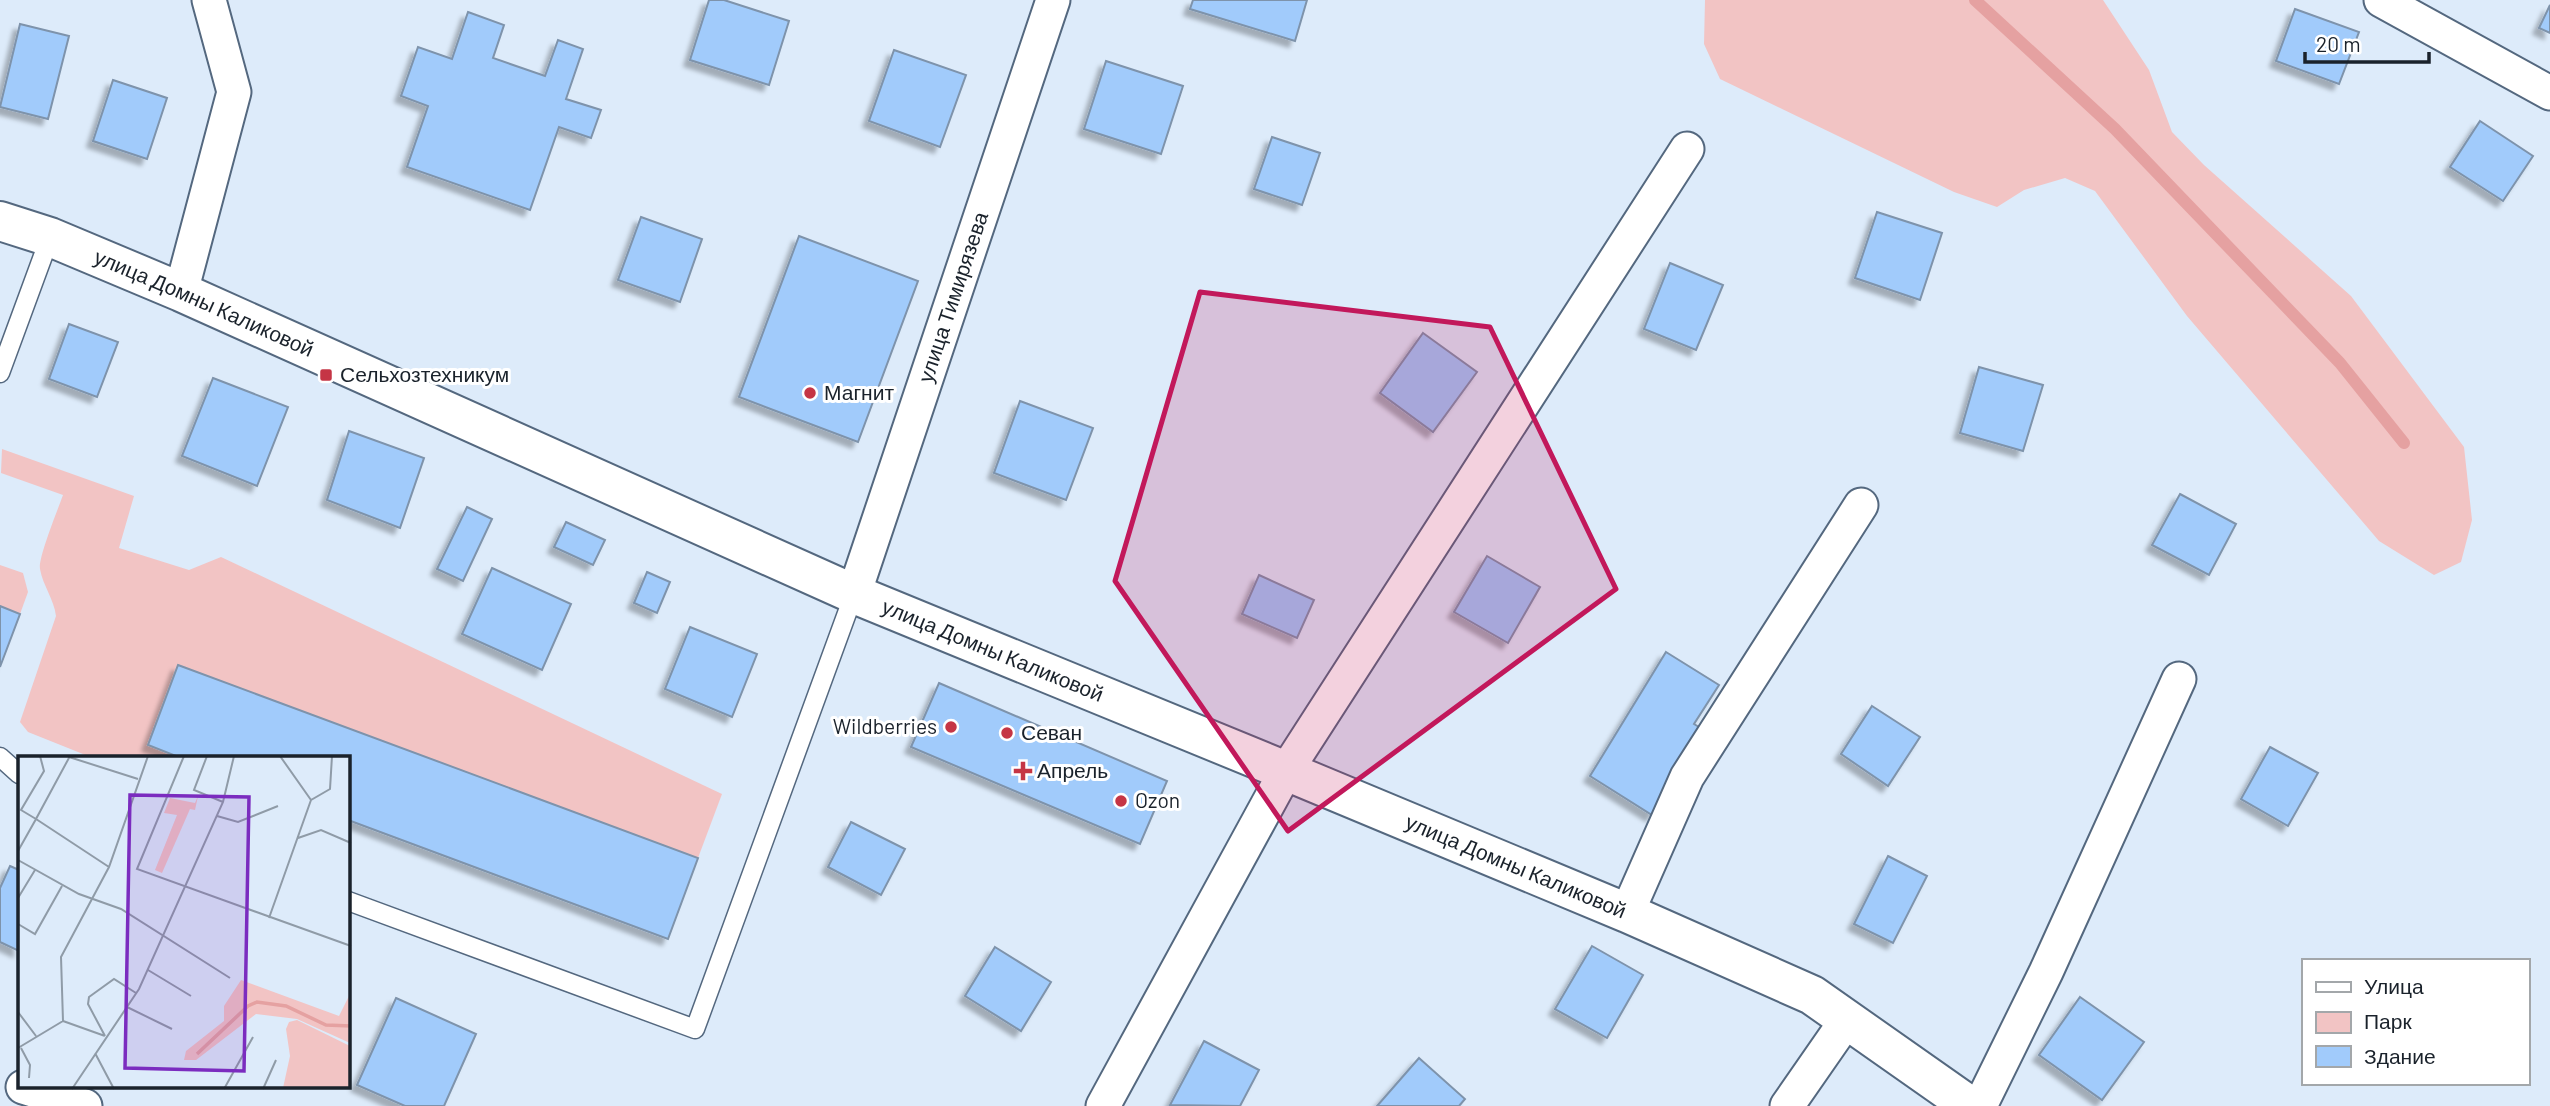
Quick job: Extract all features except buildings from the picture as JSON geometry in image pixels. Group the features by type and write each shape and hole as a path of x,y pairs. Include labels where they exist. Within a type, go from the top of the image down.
{"main road":[{"name":"улица Домны Каликовой","path":"0,221 50,237 181,292 854,594 1627,913 1812,995 1970,1106"}],"street":[{"path":"181,292 234,92 209,0"},
{"name":"улица Тимирязева","path":"854,594 1053,0"},
{"path":"2381,0 2550,93"},
{"path":"1103,1106 1286,771 1687,149"},
{"path":"1627,913 1687,777 1861,505"},
{"path":"1980,1106 2046,972 2179,680"},
{"path":"1787,1106 1846,1021"},
{"path":"0,1079 18,1085"},
{"path":"27,1088 85,1106"}],"lane":[{"path":"0,373 50,237"},
{"path":"350,902 695,1029 854,594"},
{"path":"0,757 18,773"}],"highlighted area":[{"path":"1200,292 1490,327 1616,589 1288,831 1115,581"}],"green space":[{"path":"1705,0 2103,0 2149,70 2172,132 2204,165 2351,296 2464,447 2472,520 2461,562 2434,575 2379,541 2187,316 2095,191 2065,178 2024,190 1997,207 1954,192 1720,79 1704,44"},
{"path":"2,449 134,496 119,548 189,570 221,557 722,794 698,858 178,665 148,745 172,756 88,756 28,732 20,722 56,616 41,575 40,563 63,495 1,473"},
{"path":"0,565 23,573 28,592 20,614 0,606"}],"waterway":[{"path":"1975,0 2115,129 2340,363 2404,443"}],"place":[{"name":"Сельхозтехникум","path":"326,375"},
{"name":"Магнит","path":"810,393"},
{"name":"Wildberries","path":"951,727"},
{"name":"Севан","path":"1007,733"},
{"name":"Апрель","path":"1023,771"},
{"name":"Ozon","path":"1121,801"}]}
